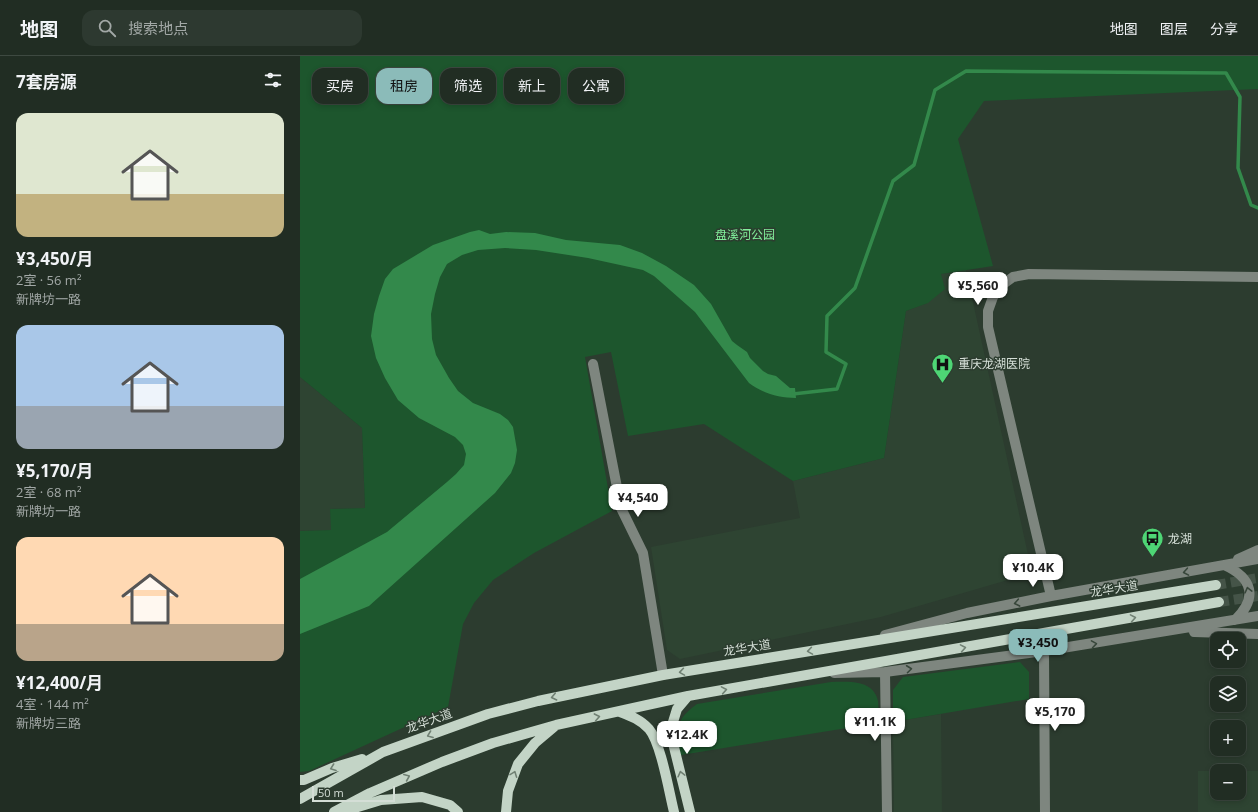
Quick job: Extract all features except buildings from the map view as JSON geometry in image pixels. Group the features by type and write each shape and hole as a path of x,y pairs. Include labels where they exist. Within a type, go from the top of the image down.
{"main road":[{"name":"龙华大道","path":"301,798 384,752 488,714 538,700 663,675 1216,585"},
{"path":"334,812 370,793 442,762 493,743 556,725 688,696 1219,602"},
{"path":"688,696 677,709 673,722 672,739 690,812"},
{"path":"620,712 636,718 649,729 657,742 674,812"},
{"path":"506,812 508,791 518,764 535,743 556,725"},
{"path":"300,780 304,780 332,768 384,752"},
{"path":"341,812 381,800 422,797 450,804 458,812"}],"street":[{"path":"1051,596 988,327 988,311 993,297 1002,285 1013,277 1029,274 1258,277"},
{"path":"594,364 621,508 643,553 663,675"},
{"path":"1224,565 1258,550"},
{"path":"848,645 967,612 1258,559"},
{"path":"1224,565 1243,576 1248,586 1250,596 1248,605 1235,620"},
{"path":"814,674 886,672 1044,652 1258,616"},
{"path":"1168,632 1258,634"},
{"path":"1044,652 1045,812"},
{"path":"886,672 887,812"}],"shaded area":[{"path":"479,230 490,234 506,232 535,233 566,240 620,245 642,253 666,266 694,285 711,304 732,341 747,352 750,358 763,371 776,376 790,388 795,388 796,398 771,394 759,390 749,383 695,312 654,276 643,270 588,258 536,250 505,248 478,250 462,255 447,264 440,277 431,314 432,339 436,355 458,391 473,403 500,414 508,420 513,427 517,450 515,463 511,473 495,493 369,606 300,634 300,579 387,532 447,482 464,465 466,454 463,445 455,437 419,418 398,400 385,378 376,358 371,336 374,314 379,296 385,279 393,269 433,245"},
{"name":"重庆龙湖医院","path":"966,270 1032,573 881,617 680,659 667,650 651,547 800,518 793,481 884,458 906,311 927,303 941,274"},
{"path":"300,377 362,428 365,508 330,509 332,530 300,531"},
{"path":"941,714 942,812 894,812 893,722"},
{"path":"1198,771 1210,771 1210,800 1246,800 1246,771 1258,771 1258,812 1198,812"}],"green space":[{"name":"盘溪河公园","path":"300,56 1258,56 1258,89 984,101 958,139 993,266 941,274 945,289 928,303 906,311 884,458 793,481 704,424 628,436 611,352 585,357 612,511 534,553 493,580 474,603 463,624 448,707 309,771 300,772 300,531 331,530 330,509 365,508 362,428 300,377"},
{"path":"1020,662 1029,672 1029,699 893,722 893,690 903,677"},
{"path":"831,682 859,683 871,689 878,701 878,723 681,755 678,739 678,726 684,715 697,704"}],"waterway":[{"path":"793,394 837,389 846,364 826,352 827,316 855,288 893,181 914,165 935,90 966,71 1226,73 1240,97 1238,168 1251,205 1258,208"}],"tunnel":[{"path":"1216,585 1258,578"},
{"path":"1219,602 1258,596"}],"place":[{"name":"重庆龙湖医院","path":"943,384"},
{"name":"龙湖","path":"1152,558"}]}
